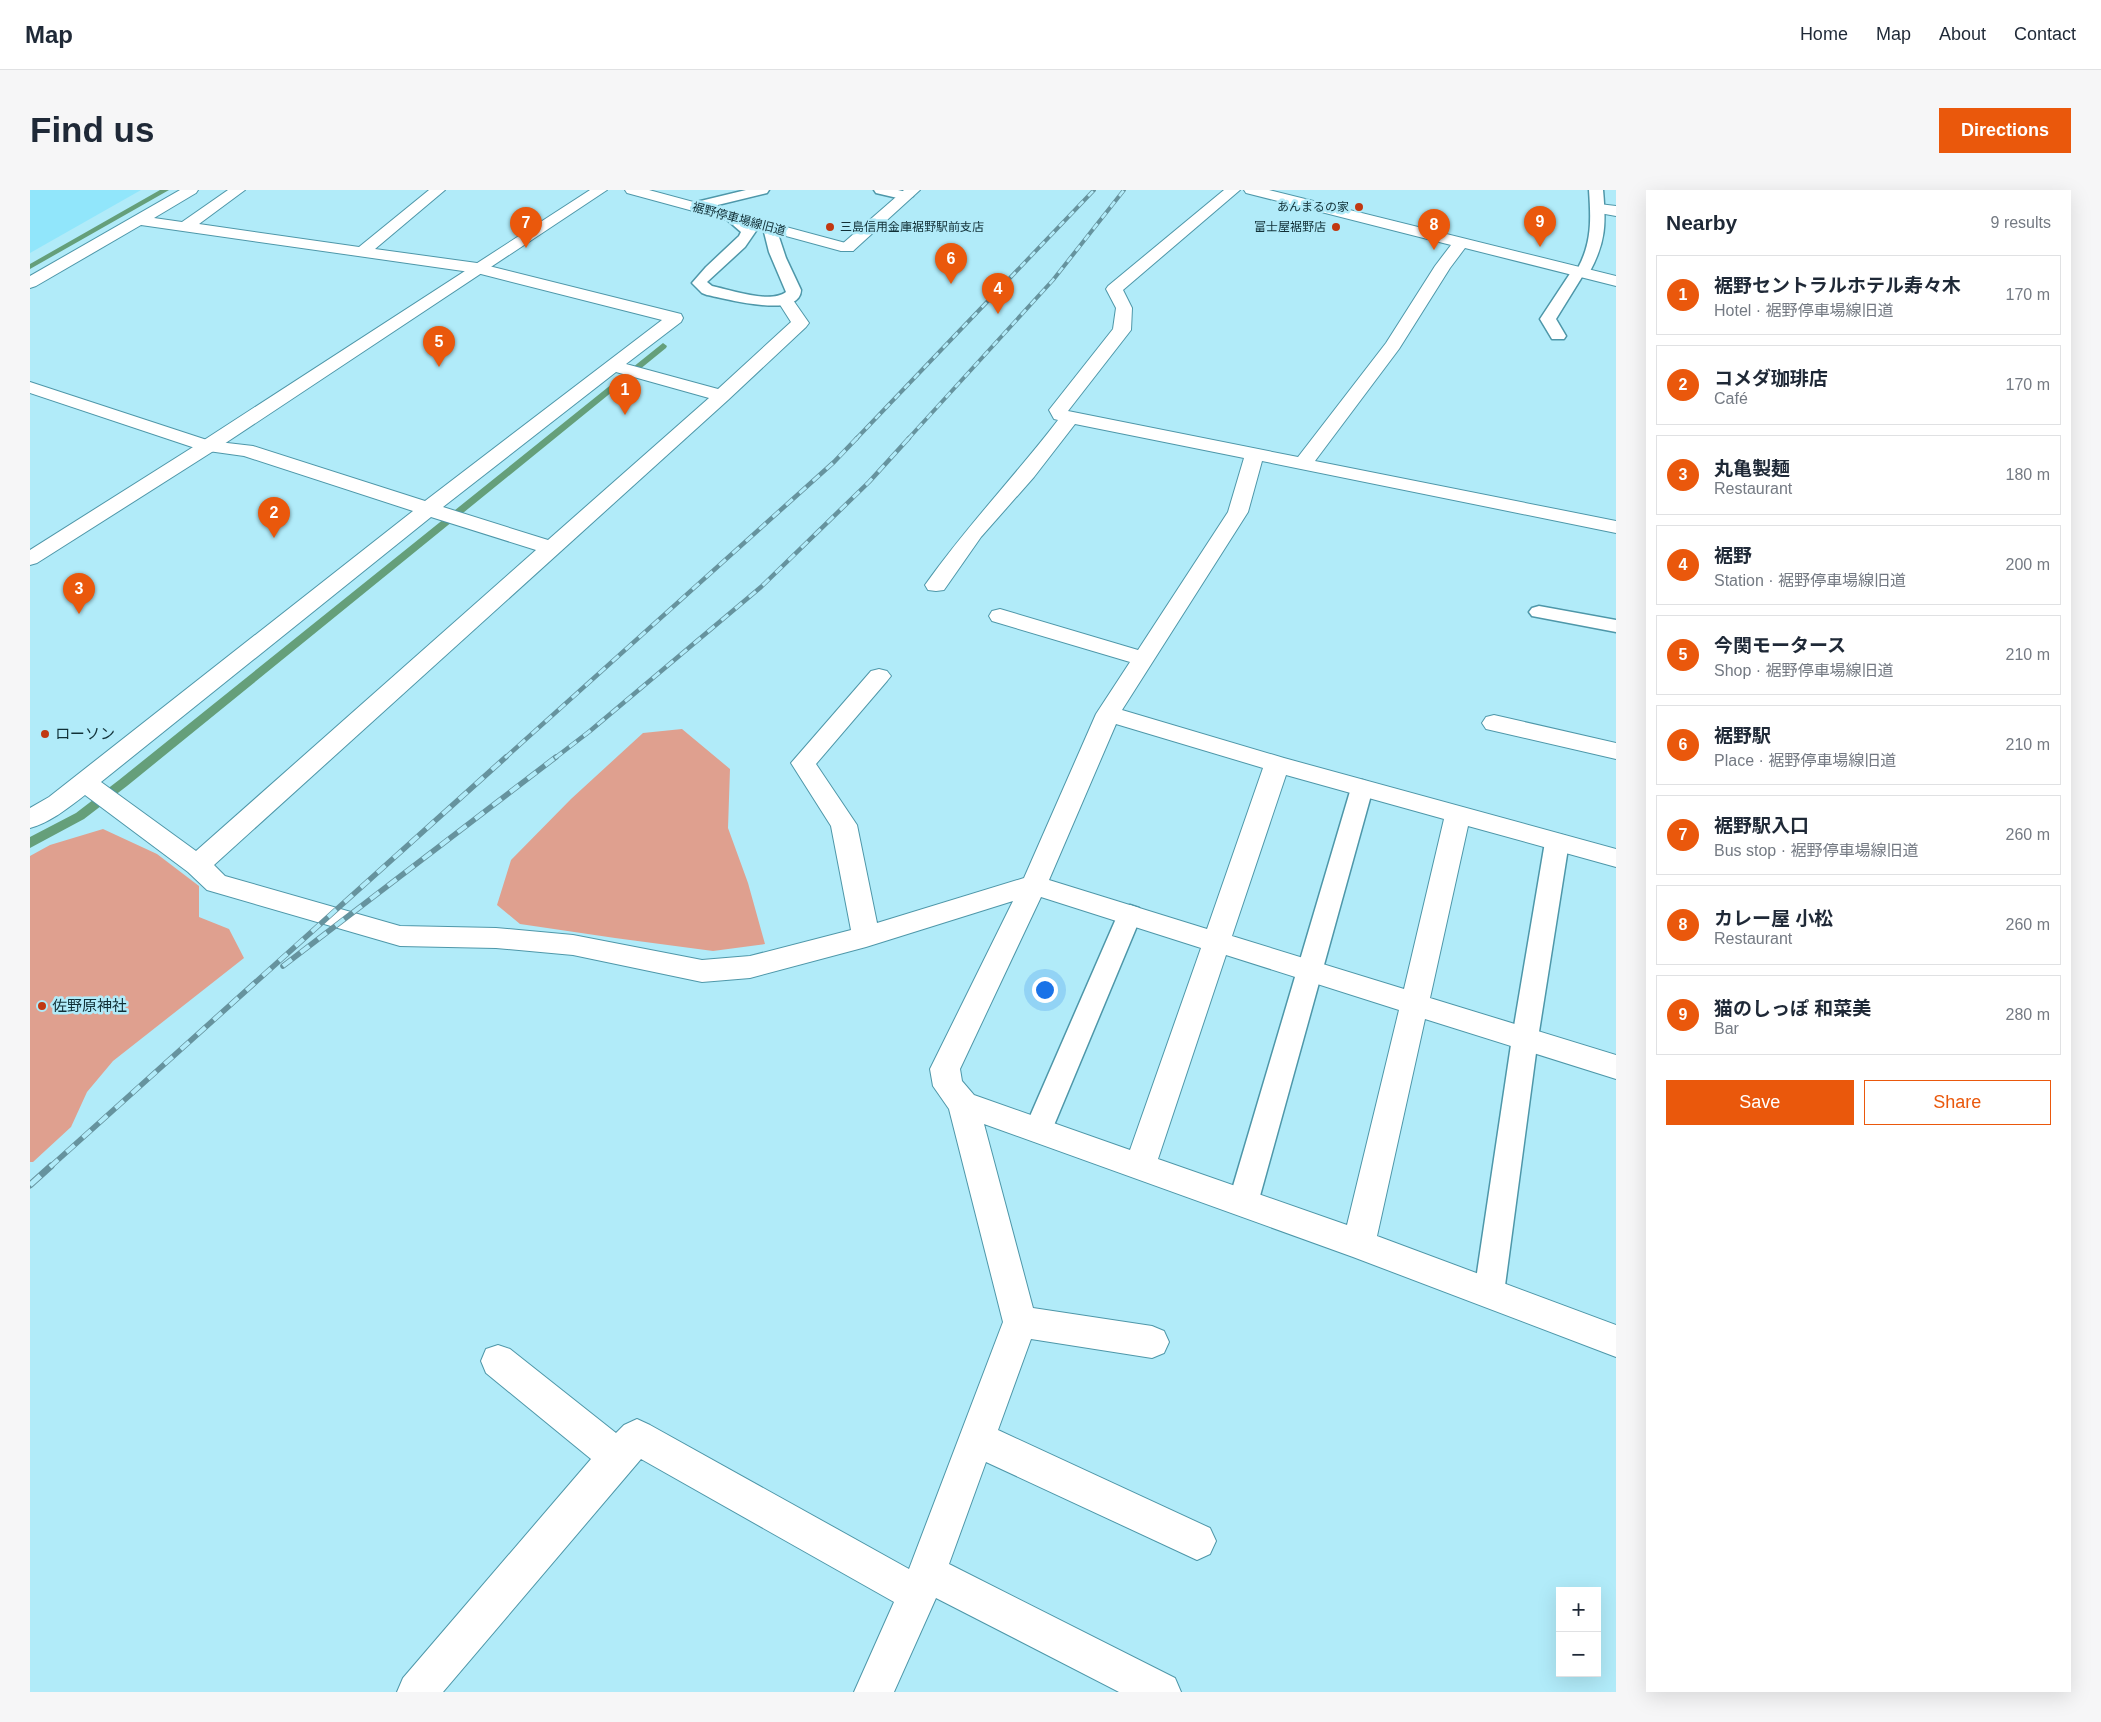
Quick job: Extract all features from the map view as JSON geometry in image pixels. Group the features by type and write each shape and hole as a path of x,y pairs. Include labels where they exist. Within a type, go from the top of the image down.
{"street":[{"path":"30,283 191,190"},
{"path":"184,227 238,190"},
{"path":"363,251 438,190"},
{"path":"30,559 208,446 477,268 600,190"},
{"name":"裾野停車場線旧道","path":"632,190 847,248 910,193"},
{"path":"1233,190 1114,289 1124,308 1122,330 1058,410 1061,415 1616,527"},
{"path":"1251,190 1616,281"},
{"path":"1599,209 1616,211"},
{"path":"30,819 90,786 433,511 617,367 675,318 477,268 138,220"},
{"path":"1304,464 1394,345 1443,266 1461,243"},
{"path":"197,865 722,396 800,323 785,300"},
{"path":"617,367 722,396"},
{"path":"30,387 208,446 246,450 550,548"},
{"path":"936,585 974,533 1027,473 1070,417"},
{"path":"874,1692 922,1584 1020,1322 963,1104 948,1086 946,1070 1034,885 1108,714 1238,512 1254,455"},
{"path":"1000,616 1143,660"},
{"path":"866,936 844,825 803,763 879,676"},
{"path":"1108,714 1277,764 1616,858"},
{"path":"1494,723 1616,751"},
{"path":"1140,1166 1277,764"},
{"path":"90,786 197,865 216,883 400,936 496,938 573,944 702,971 750,967 866,936 1034,885 1415,1002 1616,1067"},
{"path":"1359,1244 1458,815"},
{"path":"963,1104 1359,1244 1489,1293 1616,1336"},
{"path":"1020,1322 1152,1342"},
{"path":"498,1361 617,1457"},
{"path":"417,1692 617,1457 637,1437 922,1584 1161,1692"},
{"path":"977,1439 1197,1541"}],"lane":[{"path":"693,207 762,190"},
{"path":"881,190 910,193"},
{"path":"1558,336 1548,320 1595,252 1599,234 1599,209 1596,190"},
{"path":"732,218 750,231 704,276 700,283 707,290 767,302 785,300 794,293 793,285 786,273 770,228"},
{"path":"1539,612 1616,626"},
{"path":"1243,1203 1362,788"},
{"path":"1489,1293 1525,1038 1557,842"},
{"path":"1038,1130 1130,914"}],"shaded area":[{"path":"30,190 141,190 30,253"},
{"path":"682,729 730,769 728,828 748,883 765,944 713,951 615,938 520,924 497,905 511,860 571,799 643,733"},
{"path":"103,829 157,854 199,886 199,917 229,929 244,958 113,1061 87,1092 71,1127 33,1162 30,1162 30,856 50,845"}],"waterway":[{"path":"30,267 165,190"},
{"path":"30,843 80,816 123,783 663,346"}],"railway":[{"path":"856,439 1094,190"},
{"path":"908,439 1053,280 1124,190"},
{"path":"505,758 834,462 857,438"},
{"path":"555,758 590,731 761,587 869,482 909,438"},
{"path":"50,1167 506,757"},
{"path":"283,966 556,757"},
{"path":"30,1185 51,1166"}],"place":[{"name":"あんまるの家","path":"1359,207"},
{"name":"三島信用金庫裾野駅前支店","path":"830,227"},
{"name":"富士屋裾野店","path":"1336,227"},
{"name":"猫のしっぽ 和菜美","path":"1540,247"},
{"name":"裾野駅入口","path":"526,248"},
{"name":"カレー屋 小松","path":"1434,250"},
{"name":"裾野駅","path":"951,284"},
{"name":"裾野","path":"998,314"},
{"name":"今関モータース","path":"439,367"},
{"name":"裾野セントラルホテル寿々木","path":"625,415"},
{"name":"コメダ珈琲店","path":"274,538"},
{"name":"丸亀製麺","path":"79,614"},
{"name":"ローソン","path":"45,734"},
{"name":"佐野原神社","path":"42,1006"}]}
